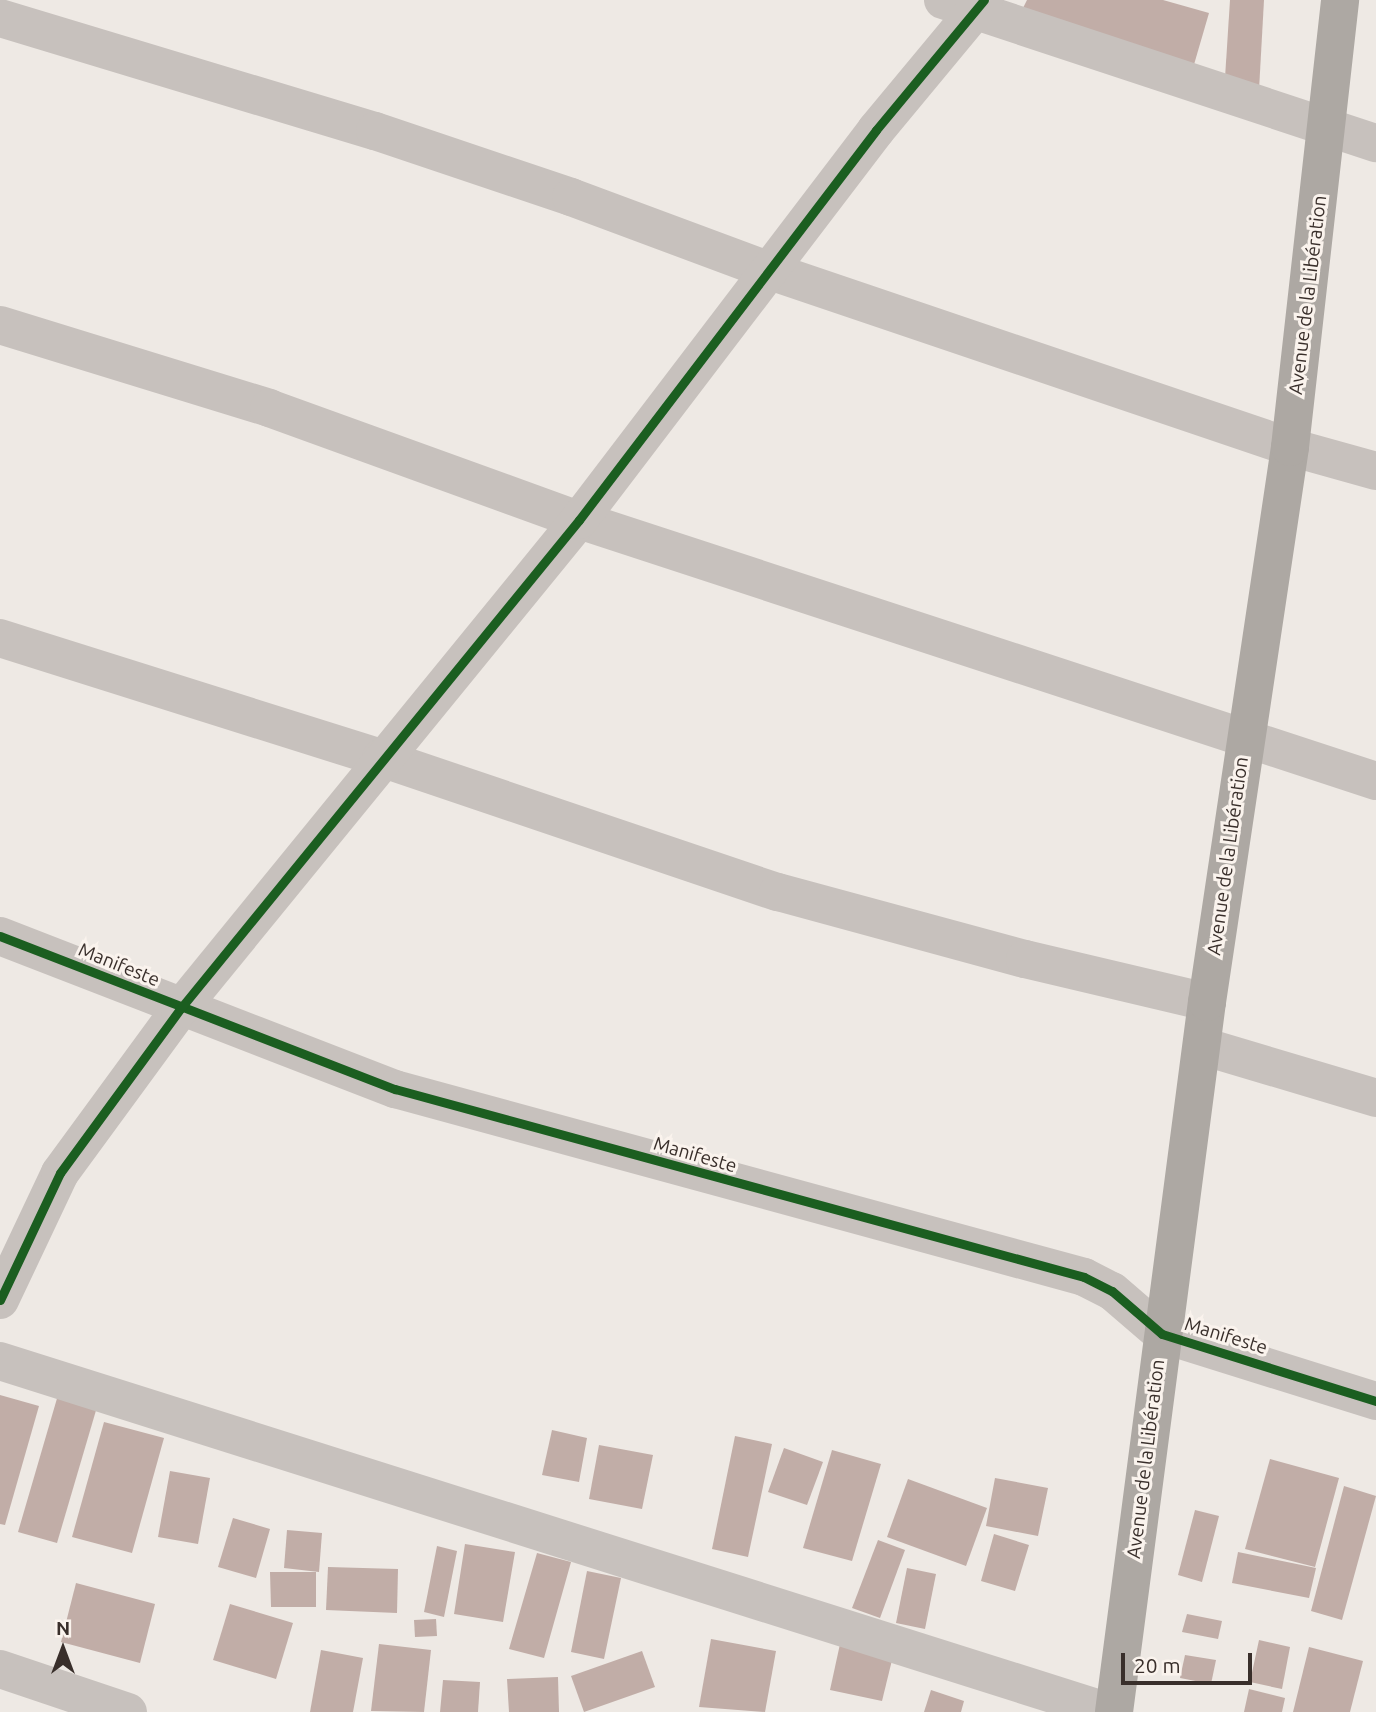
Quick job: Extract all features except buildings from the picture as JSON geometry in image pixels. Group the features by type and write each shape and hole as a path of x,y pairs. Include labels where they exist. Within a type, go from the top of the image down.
{"highway":[{"name":"Avenue de la Libération","path":"1111,1712 1207,1002 1290,447 1328,129 1340,0"}],"street":[{"path":"0,1300 60,1173 180,1009 382,758 579,520 770,271 968,3 1328,129 1376,143"},
{"path":"0,18 375,131 571,197 770,271 1290,447 1376,471"},
{"path":"0,325 269,408 579,520 1245,740 1376,780"},
{"path":"0,638 382,758 778,892 1025,960 1207,1002"},
{"name":"Manifeste","path":"0,936 180,1009 395,1089 1084,1277 1112,1291 1162,1334 1376,1402"},
{"path":"1202,1046 1376,1098"},
{"path":"0,1361 1111,1712"},
{"path":"0,1669 128,1712"}],"cycle path":[{"path":"0,1300 60,1173 180,1009 579,520 876,130 984,0"},
{"path":"0,936 395,1089 1084,1277 1112,1291 1162,1334 1376,1401"}]}
